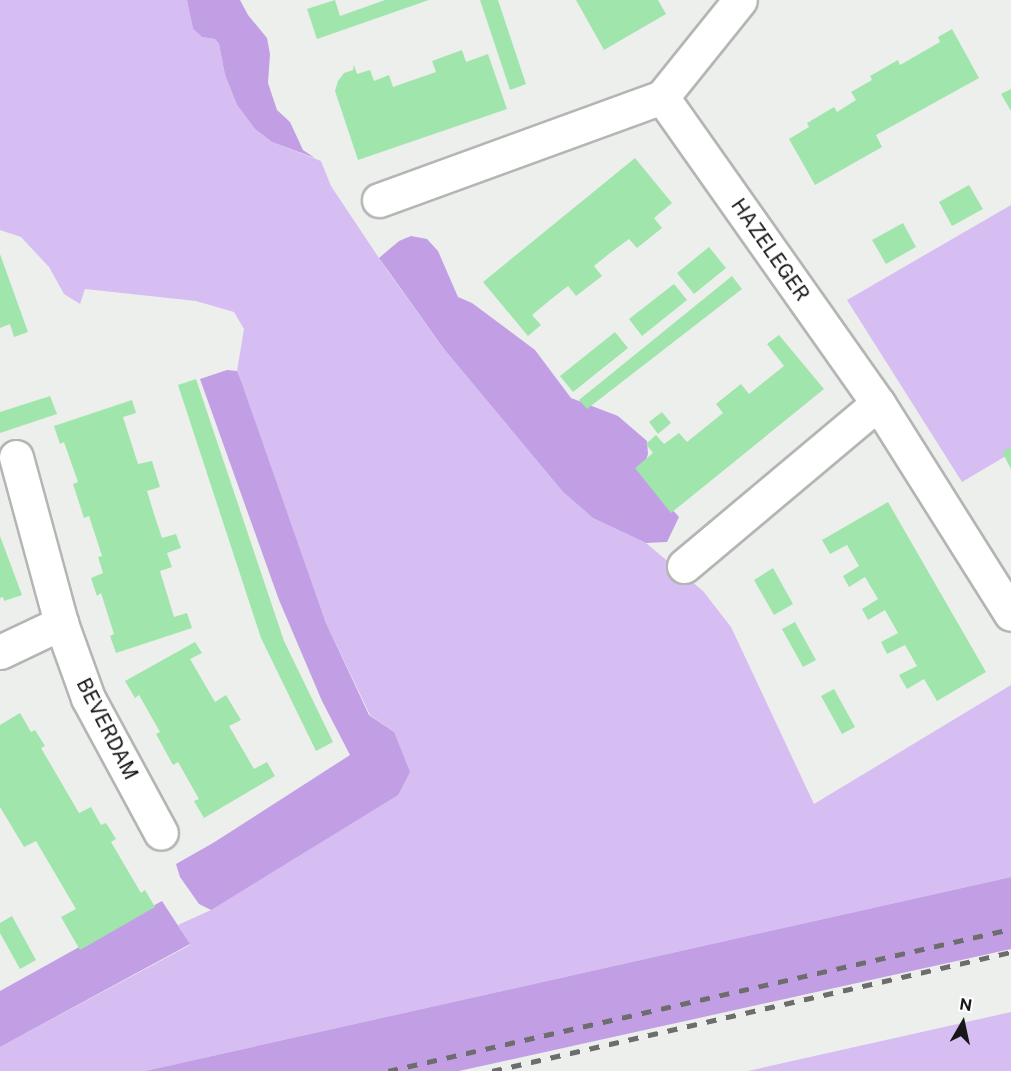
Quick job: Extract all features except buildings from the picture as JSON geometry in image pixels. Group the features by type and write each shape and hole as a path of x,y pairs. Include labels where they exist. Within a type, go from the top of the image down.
{"street":[{"path":"379,200 662,97 740,0"},
{"name":"HAZELEGER","path":"662,97 878,403 1011,615"},
{"path":"684,566 878,403"},
{"name":"BEVERDAM","path":"16,457 61,623 87,698 161,833"},
{"path":"0,652 61,623"}],"shaded area":[{"path":"0,0 187,0 193,29 202,37 215,39 219,44 225,75 237,105 255,129 272,142 321,161 331,186 387,270 444,349 563,492 593,518 646,543 703,591 731,627 814,804 1011,685 1011,877 145,1071 0,1071 0,1047 190,945 178,925 211,910 394,732 370,715 326,623 237,371 244,329 234,312 196,301 85,289 80,304 64,294 49,267 21,237 0,230"},
{"path":"187,0 240,0 248,15 267,38 270,54 268,83 277,110 290,122 303,150 315,158 272,142 255,129 237,105 225,75 219,44 215,39 202,37 193,29"},
{"path":"1011,205 1011,453 962,482 847,300"},
{"path":"411,236 427,239 438,251 458,297 472,303 535,350 571,398 618,416 647,441 648,454 641,475 679,517 667,542 646,543 593,518 563,492 444,349 379,258 399,241"},
{"path":"227,370 237,371 241,381 326,623 369,715 394,732 410,772 398,795 211,910 199,904 180,877 176,864 213,843 350,755 322,701 279,600 200,379"},
{"path":"1011,877 1011,949 459,1071 145,1071"},
{"path":"162,901 190,944 0,1047 0,991"},
{"path":"1011,1012 1011,1071 748,1071"}],"railway":[{"path":"388,1071 1011,929"},
{"path":"492,1071 1011,952"}]}
